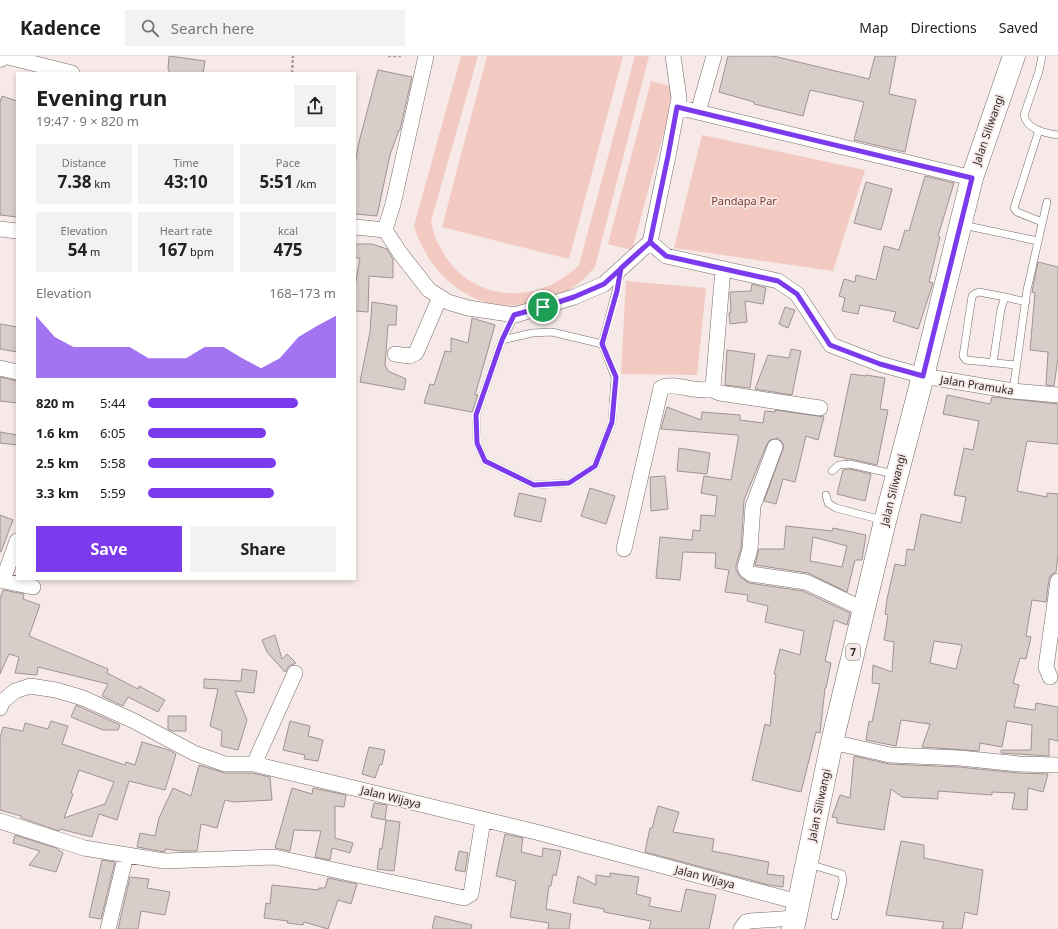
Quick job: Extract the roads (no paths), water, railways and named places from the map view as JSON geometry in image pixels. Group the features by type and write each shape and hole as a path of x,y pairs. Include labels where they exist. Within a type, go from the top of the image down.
{"main road":[{"name":"Jalan Siliwangi","path":"795,916 832,742 884,521 923,376 972,178 1014,56"}],"street":[{"path":"4,56 68,72"},
{"path":"385,230 393,204 426,56"},
{"path":"385,230 400,253 429,290 448,302 468,308 514,315 574,297 604,284 650,242 677,107 678,98 673,56"},
{"path":"698,112 714,56"},
{"path":"677,107 972,178"},
{"path":"356,227 385,230"},
{"path":"0,230 16,231"},
{"name":"Jalan Pramuka","path":"650,242 666,256 778,281 797,294 830,345 880,364 923,376 1013,390 1058,395"},
{"path":"710,389 713,387 723,269"},
{"path":"395,354 409,356 416,353 440,297"},
{"path":"0,368 16,372"},
{"path":"624,549 661,388 668,385 710,389 720,393 820,408"},
{"path":"775,447 753,506 750,549 745,566 746,570 751,574 806,582 863,609"},
{"path":"16,544 2,580 33,587"},
{"path":"1050,677 1046,667 1058,582"},
{"path":"254,764 295,673"},
{"name":"Jalan Wijaya","path":"0,708 2,702 15,691 30,686 56,690 83,698 134,721 194,753 225,764 254,764 483,820 795,916"},
{"path":"832,742 890,755 960,758 1019,764 1058,765"},
{"path":"0,821 84,848 126,855 164,861 274,857 464,898 470,894 483,820"},
{"path":"108,929 126,855"},
{"path":"741,929 746,922 750,921 795,916"}],"lane":[{"path":"1042,56 1039,71 1024,115 1025,122 1039,130 1058,135"},
{"path":"1039,130 1014,208 1017,212 1042,222"},
{"path":"1013,390 1027,290 1047,202"},
{"path":"961,224 1038,241"},
{"path":"514,315 502,340 476,415 477,443 485,461 534,485 569,483 595,466 612,422 616,377 602,344 617,291 621,268"},
{"path":"1016,365 966,360 963,356 972,296 976,292 979,292 1026,302"},
{"path":"993,363 1001,309 1005,297"},
{"path":"502,340 532,333 552,332 602,344"},
{"path":"832,471 839,465 850,464 896,475"},
{"path":"826,495 828,503 836,508 884,521"},
{"path":"806,863 842,874 843,881 835,916"}],"park label":[{"name":"Pandapa Par","path":"744,201"}]}
